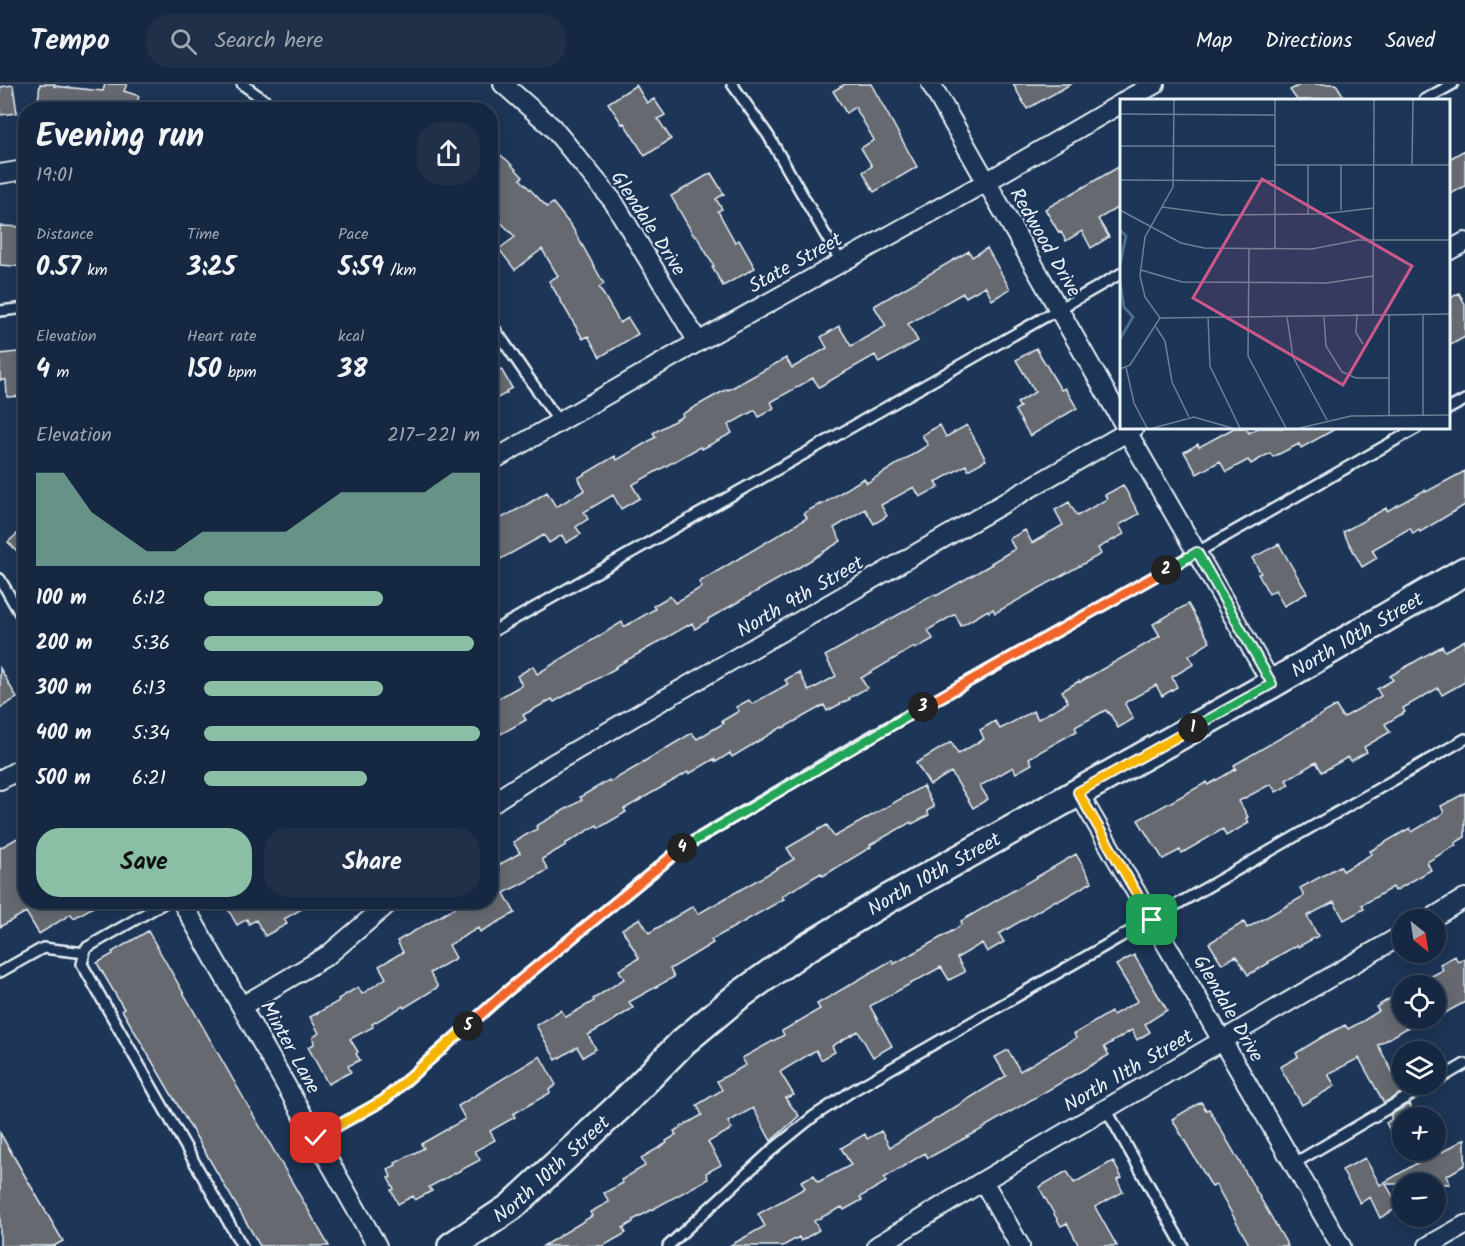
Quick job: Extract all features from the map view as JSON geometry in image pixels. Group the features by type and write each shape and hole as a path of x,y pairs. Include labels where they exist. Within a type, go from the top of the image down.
{"main road":[{"name":"North 10th Street","path":"452,1246 511,1207 621,1105 683,1042 737,997 803,950 886,900 1272,684 1465,571"}],"street":[{"name":"Glendale Drive","path":"503,84 552,127 613,201 698,342"},
{"name":"Redwood Drive","path":"931,84 1120,415"},
{"name":"State Street","path":"1128,98 1155,84"},
{"name":"State Street","path":"498,457 698,342 986,182 1120,103"},
{"path":"0,174 18,171"},
{"path":"1450,250 1465,242"},
{"name":"North 9th Street","path":"498,798 1124,429"},
{"name":"Redwood Drive","path":"1128,429 1272,684"},
{"path":"0,780 18,770"},
{"name":"Glendale Drive","path":"1078,792 1341,1246"},
{"path":"1446,910 1465,898"},
{"name":"Minter Lane","path":"186,909 377,1246"},
{"path":"242,1006 328,955 382,909"},
{"name":"North 11th Street","path":"877,1246 983,1181 1392,941"},
{"path":"983,1181 1020,1246"},
{"path":"1428,1246 1465,1225"}],"lane":[{"path":"242,84 267,102"},
{"path":"732,84 768,135 842,262"},
{"path":"1426,99 1453,84"},
{"path":"498,628 1120,274"},
{"path":"0,311 18,309"},
{"path":"498,334 559,422"},
{"path":"1450,408 1465,400"},
{"path":"316,1138 384,1100 506,992 682,848 874,735 1415,429"},
{"path":"0,579 18,610"},
{"path":"668,1246 772,1150 814,1116 852,1091 1465,739"},
{"path":"154,909 86,948 82,964 242,1246"},
{"path":"0,972 43,948 85,953"},
{"path":"1446,1075 1465,1064"},
{"path":"1293,1164 1411,1095"},
{"path":"1106,1109 1183,1246"}],"building":[{"path":"40,84 103,91 105,84 127,84 124,91 139,96 137,102 38,102"},
{"path":"845,84 871,84 917,167 874,192 863,172 872,166 861,148 874,140 855,107 846,113 833,91"},
{"path":"1013,84 1071,84 1027,109"},
{"path":"1302,84 1336,84 1343,95 1335,99 1296,99 1290,90"},
{"path":"13,85 17,113 0,115 0,87"},
{"path":"636,85 647,103 654,99 665,115 658,119 671,139 645,156 608,103"},
{"path":"1465,150 1465,186 1450,194 1450,158"},
{"path":"498,153 523,177 520,179 547,207 553,203 572,227 604,284 599,287 620,323 628,318 638,334 600,357 588,336 583,339 549,281 558,276 542,249 515,270 499,249 515,237 498,219"},
{"path":"1120,166 1120,206 1098,219 1109,237 1091,248 1082,231 1066,241 1045,209"},
{"path":"711,173 724,194 716,199 722,209 718,211 735,242 739,240 755,268 723,286 712,267 714,266 671,196"},
{"path":"0,226 18,227 18,266 0,265"},
{"path":"987,248 1010,289 992,300 985,286 966,297 963,293 908,324 918,341 879,363 875,355 819,387 813,378 771,402 774,408 759,417 755,410 728,425 732,433 702,449 700,447 632,485 640,498 621,509 613,495 584,512 588,519 576,527 581,534 566,543 562,535 549,543 544,535 498,561 498,520 547,492 556,507 585,490 578,478 615,456 617,460 656,437 653,433 683,416 682,414 786,358 792,368 827,348 821,337 839,326 851,346 886,326 874,306 969,251 972,257"},
{"path":"1459,293 1465,304 1465,337 1450,345 1450,298"},
{"path":"1036,348 1061,390 1065,388 1077,408 1030,436 1015,410 1020,407 1017,403 1035,392 1016,360"},
{"path":"18,352 18,396 7,397 6,380 0,380 0,354"},
{"path":"501,369 512,388 506,391 507,393 498,398 498,370"},
{"path":"940,425 946,437 967,425 986,460 968,470 966,465 936,482 939,487 920,497 914,487 881,505 887,516 874,524 865,509 834,528 841,541 798,568 708,619 695,629 692,623 581,688 554,702 552,699 523,715 526,720 498,736 498,698 522,685 517,676 533,666 537,674 622,622 624,627 655,609 653,606 670,596 675,603 702,587 699,582 807,518 804,513 864,478 867,483 928,445 922,435"},
{"path":"1232,429 1247,429 1249,433 1256,429 1335,429 1301,448 1299,444 1273,457 1270,453 1251,464 1248,460 1226,472 1220,461 1197,474 1184,452 1198,444 1199,447"},
{"path":"1465,471 1465,505 1420,532 1419,530 1413,534 1410,528 1372,550 1377,558 1362,567 1343,532 1386,508 1387,511"},
{"path":"1123,485 1139,514 1119,525 1124,534 1098,548 1101,554 995,613 993,609 989,612 988,610 961,626 955,614 928,630 933,639 915,649 914,647 861,678 867,688 850,699 827,711 824,705 732,757 730,753 716,762 714,759 689,774 688,772 624,809 626,812 599,828 597,825 542,859 548,870 504,893 515,913 480,932 478,928 449,945 456,958 430,973 438,987 350,1039 360,1060 348,1066 351,1072 328,1084 308,1047 314,1044 313,1037 319,1033 310,1017 339,1001 338,999 358,987 362,994 386,978 379,966 403,952 397,941 453,909 498,909 498,865 520,853 513,842 582,800 580,797 609,780 610,782 692,733 697,739 724,723 722,721 739,711 736,707 749,700 752,704 788,684 785,680 799,672 809,691 836,676 825,656 992,564 1015,549 1009,539 1025,530 1032,543 1063,525 1055,510 1069,502 1077,516 1107,499 1105,495"},
{"path":"18,533 18,552 8,542"},
{"path":"1279,544 1307,593 1284,606 1275,590 1269,594 1252,558"},
{"path":"1188,604 1210,642 1189,656 1194,664 1172,677 1177,687 1162,696 1156,685 1126,702 1133,719 1118,728 1106,710 1075,727 1077,731 1029,758 1032,764 1016,773 1013,767 980,786 988,799 973,808 951,772 930,785 916,763 951,742 958,754 984,739 980,730 995,721 1000,729 1033,711 1038,719 1068,702 1062,691 1160,636 1153,624"},
{"path":"1465,640 1465,682 1442,695 1438,688 1403,708 1405,712 1385,724 1390,732 1364,747 1367,752 1351,761 1348,757 1322,772 1316,762 1286,780 1289,785 1276,792 1271,784 1239,801 1249,823 1226,836 1223,829 1182,853 1180,850 1163,859 1138,820 1207,782 1208,785 1236,769 1234,765 1336,706 1343,718 1381,696 1377,689 1393,680 1390,676 1442,646 1445,651"},
{"path":"0,668 17,698 0,708"},
{"path":"923,786 934,807 927,811 929,815 912,824 911,822 870,845 871,847 823,876 821,873 782,896 784,899 711,940 713,943 670,969 674,977 629,1002 633,1008 588,1035 596,1049 583,1057 577,1047 556,1060 536,1025 561,1010 566,1017 594,1001 593,999 624,979 619,970 639,958 622,929 640,918 649,933 693,906 698,914 794,859 787,848 818,830 827,825 834,837"},
{"path":"1465,793 1465,837 1427,862 1431,870 1395,891 1393,887 1362,905 1364,909 1344,920 1334,902 1307,916 1318,936 1298,947 1297,945 1248,975 1236,956 1222,964 1209,943 1244,922 1247,928 1304,896 1300,888 1340,866 1343,871 1372,854 1370,851 1410,828 1412,832 1444,813 1441,806"},
{"path":"18,838 18,909 90,909 74,918 71,914 39,934 26,912 0,927 0,848"},
{"path":"1076,854 1092,882 1057,902 1056,900 999,934 1004,942 987,952 982,943 957,958 965,972 949,980 941,967 870,1006 892,1046 873,1057 858,1031 832,1046 835,1052 821,1060 816,1050 780,1072 794,1095 785,1098 799,1116 771,1141 753,1108 728,1122 732,1129 708,1142 721,1165 706,1173 708,1179 633,1220 623,1228 626,1233 603,1246 543,1246 592,1216 590,1212 609,1202 604,1193 623,1183 621,1180 645,1166 641,1158 667,1143 666,1141 676,1135 674,1131 702,1115 697,1105 722,1090 717,1081 746,1065 742,1058 784,1035 782,1031 820,1009 817,1004 892,960 894,964 954,930 962,924 961,921"},
{"path":"228,909 302,909 284,919 287,924 265,936 256,920 249,924 247,919 237,925"},
{"path":"148,931 329,1246 260,1246 122,1010 124,1009 97,963"},
{"path":"1134,955 1167,1010 1145,1024 1150,1032 1137,1040 1132,1030 1104,1047 1109,1055 928,1158 925,1153 884,1178 886,1182 860,1197 862,1200 844,1210 842,1207 814,1221 819,1230 801,1241 799,1237 783,1246 729,1246 765,1226 758,1214 805,1188 801,1181 814,1175 818,1182 851,1165 841,1148 865,1134 867,1139 881,1131 890,1147 1006,1076 995,1057 1008,1050 1020,1071 1076,1038 1074,1034 1111,1012 1113,1015 1138,1001 1116,965"},
{"path":"1455,956 1458,962 1465,958 1465,1002 1446,1012 1446,975 1434,975 1443,970 1440,964 1446,963"},
{"path":"1392,997 1392,1029 1405,1029 1378,1045 1392,1071 1392,1095 1398,1095 1384,1103 1359,1058 1328,1074 1335,1086 1302,1105 1280,1067 1298,1057 1296,1053 1324,1036 1345,1025 1348,1029 1379,1011 1376,1007"},
{"path":"540,1056 556,1085 549,1090 550,1093 513,1114 515,1117 490,1131 495,1140 475,1151 480,1160 429,1187 432,1191 415,1200 413,1196 398,1204 391,1190 394,1189 388,1178 391,1177 388,1169 424,1148 421,1144 465,1119 458,1106"},
{"path":"1201,1102 1206,1110 1209,1109 1288,1246 1250,1246 1216,1185 1212,1187 1172,1119"},
{"path":"1392,1119 1392,1134 1386,1123"},
{"path":"0,1133 63,1241 54,1246 0,1246"},
{"path":"1465,1139 1465,1165 1446,1176 1446,1173 1400,1173 1420,1161 1446,1161 1446,1150"},
{"path":"1365,1158 1380,1185 1392,1178 1392,1184 1386,1184 1392,1195 1392,1211 1380,1218 1370,1197 1360,1203 1342,1170"},
{"path":"1113,1161 1122,1178 1117,1180 1123,1192 1095,1207 1117,1246 1079,1246 1067,1223 1061,1226 1039,1187 1067,1171 1074,1183"}],"route":[{"path":"316,1138 384,1100 506,992 682,848 863,741 1197,552 1272,684 1078,792 1152,920"}]}
